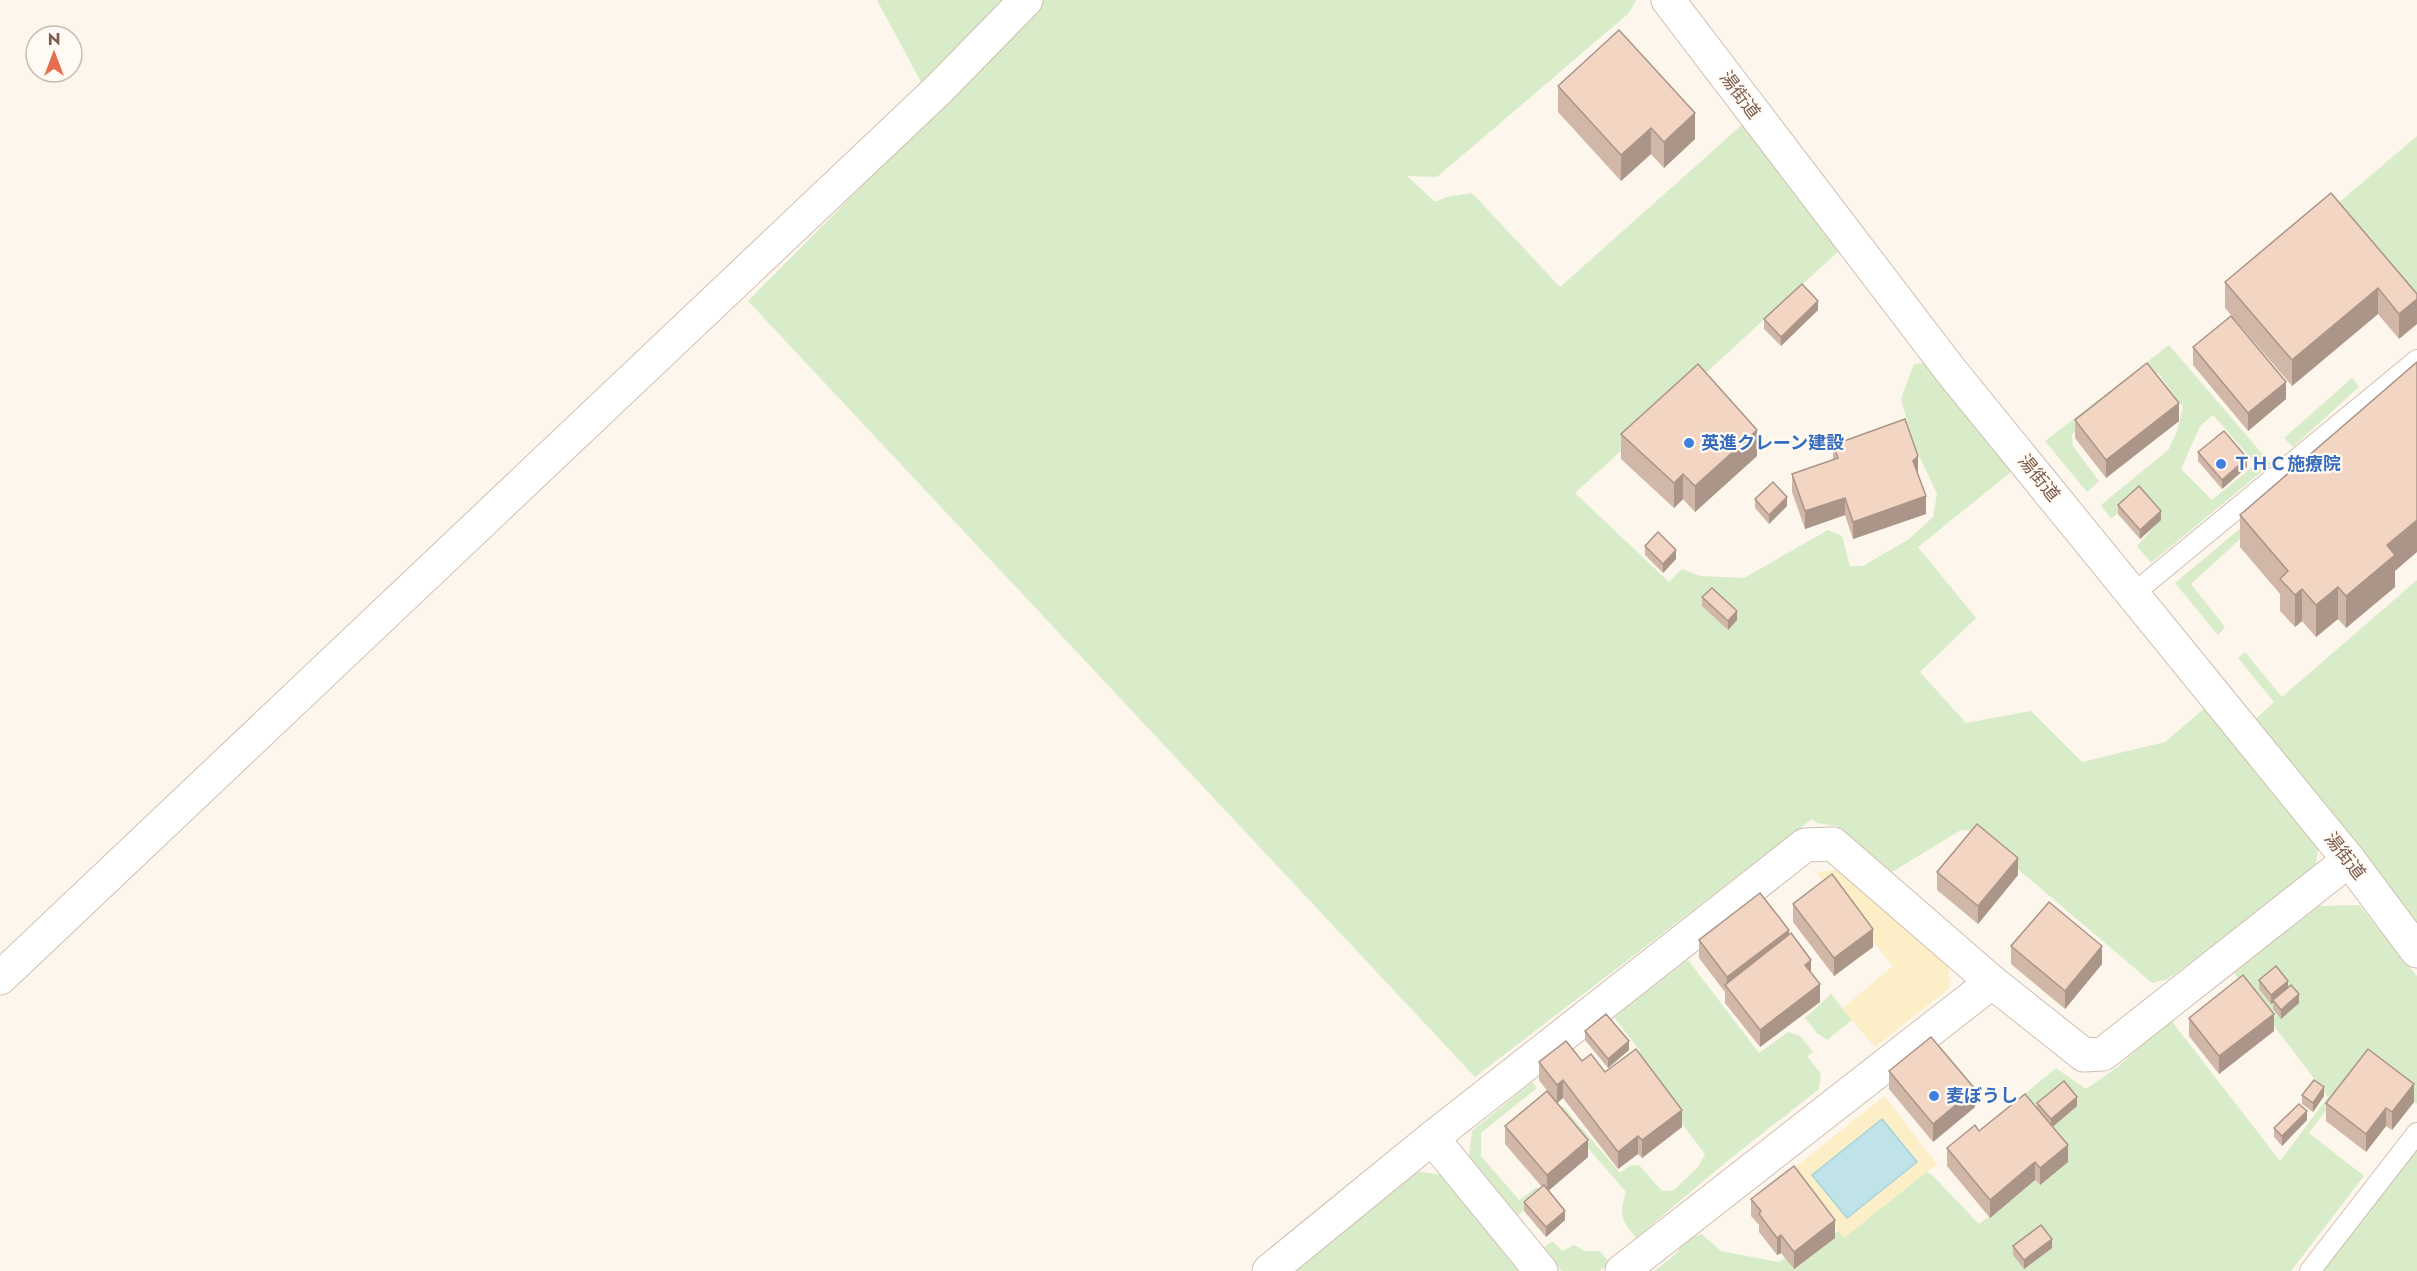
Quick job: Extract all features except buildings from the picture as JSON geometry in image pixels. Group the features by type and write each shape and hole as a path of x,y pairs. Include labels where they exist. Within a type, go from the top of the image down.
{"street":[{"path":"0,978 939,89 1026,0"},
{"name":"湯街道","path":"1668,0 1951,370 2349,860 2417,951"},
{"path":"1269,1271 1432,1138 1805,845 1833,844 1992,982 2084,1055 2103,1054 2349,860"},
{"path":"1622,1271 1992,982"},
{"path":"1432,1138 1541,1271"}],"lane":[{"path":"2133,594 2417,360"},
{"path":"2310,1271 2417,1133"}],"green space":[{"path":"877,0 1636,0 1629,13 1437,177 1407,176 1435,202 1447,197 1472,193 1560,287 1743,124 1841,249 1575,493 1669,582 1682,569 1700,576 1744,578 1828,530 1842,536 1850,566 1863,566 1909,539 1933,517 1937,494 1913,443 1901,399 1914,364 1933,363 2008,461 2010,473 1918,547 1976,618 1920,672 1966,723 2031,711 2082,762 2165,742 2206,707 2233,740 2274,702 2238,658 2245,652 2282,697 2417,580 2417,925 2319,844 2315,869 2168,979 2152,983 1973,831 1961,830 1892,872 1837,826 1817,823 1812,819 1475,1077 748,301 1025,21 922,84"},
{"path":"2417,136 2417,312 2336,205"},
{"path":"2169,345 2271,464 2151,563 2137,546 2161,519 2139,495 2111,519 2101,505 2169,449 2177,431 2183,407 2158,373 2144,376 2072,434 2073,446 2099,481 2087,492 2045,441","holes":["2213,415 2256,464 2212,500 2181,469 2200,426"]},
{"path":"2352,378 2359,387 2293,447 2284,438"},
{"path":"2255,516 2259,522 2191,584 2225,627 2218,635 2175,583"},
{"path":"2359,905 2417,976 2417,1104 2363,1061 2309,1133 2364,1176 2291,1271 1654,1271 1676,1254 1686,1238 1702,1234 1721,1251 1778,1262 1842,1229 1923,1169 1933,1176 1979,1224 2035,1180 2039,1185 2068,1162 1974,1136 2056,1068 2086,1089 2119,1066 2170,1019 2280,1161 2328,1097 2234,973 2319,906"},
{"path":"1688,960 1759,1053 1788,1032 1800,1036 1813,1052 1807,1056 1821,1074 1819,1089 1726,1162 1636,1238 1623,1217 1622,1206 1626,1192 1556,1111 1563,1106 1620,1173 1629,1166 1639,1165 1662,1191 1674,1190 1698,1167 1705,1154 1632,1057 1640,1051 1614,1017"},
{"path":"1831,994 1852,1020 1827,1040 1817,1033 1805,1018"},
{"path":"1532,1082 1537,1088 1481,1133 1481,1156 1519,1200 1537,1187 1543,1194 1518,1215 1469,1156 1472,1131"},
{"path":"2417,1144 2417,1271 2318,1271"},
{"path":"1416,1171 1442,1175 1518,1271 1295,1271"},
{"path":"1553,1241 1562,1251 1574,1245 1585,1251 1600,1251 1610,1263 1599,1271 1562,1271 1543,1248"}],"sand":[{"path":"1836,870 1948,961 1950,988 1875,1047 1842,1009 1893,966 1816,872"},
{"path":"1884,1096 1937,1164 1844,1238 1791,1171"}],"water":[{"path":"1882,1119 1917,1162 1847,1218 1812,1175"}],"place":[{"name":"英進クレーン建設","path":"1689,443"},
{"name":"ＴＨＣ施療院","path":"2221,464"},
{"name":"麦ぼうし","path":"1934,1096"}]}
